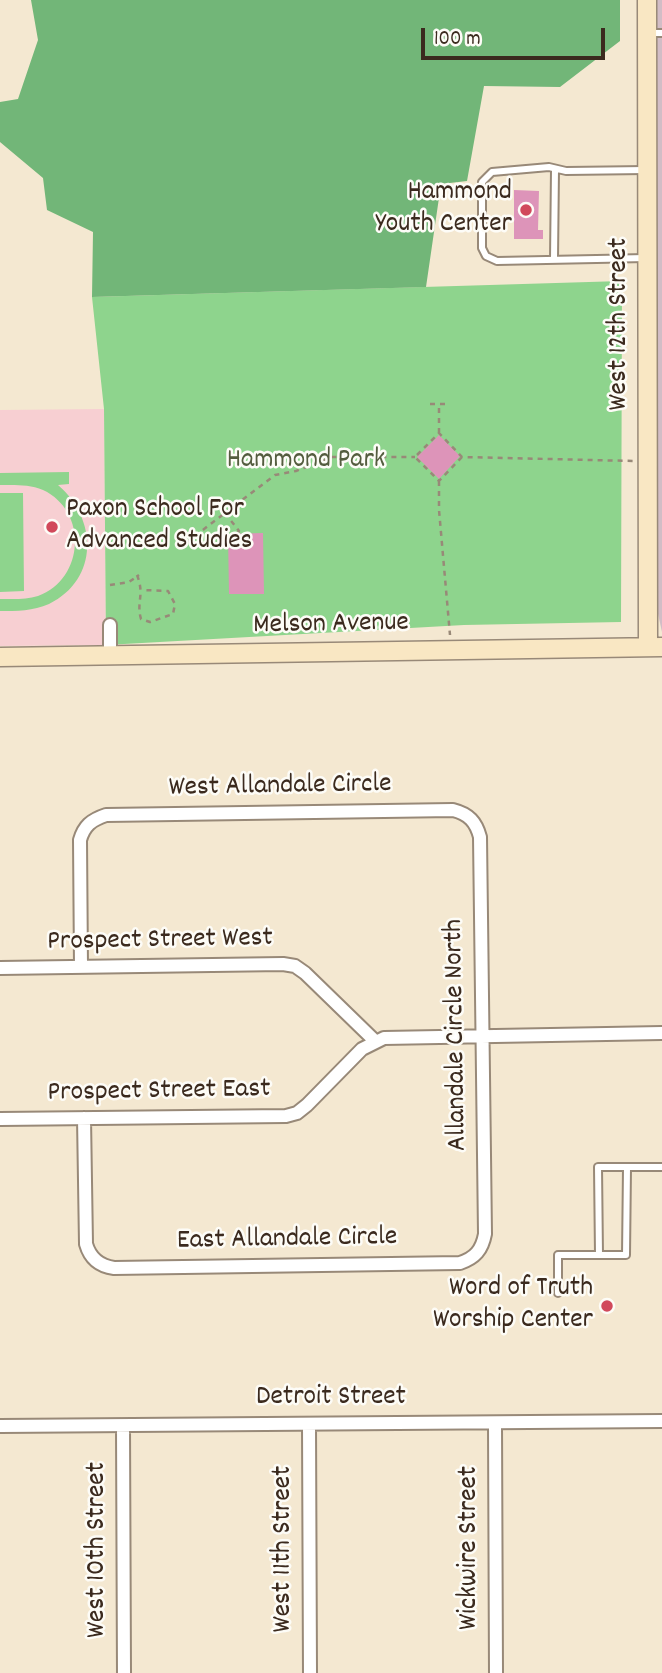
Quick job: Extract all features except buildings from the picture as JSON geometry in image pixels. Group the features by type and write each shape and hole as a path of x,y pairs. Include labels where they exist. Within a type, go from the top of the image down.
{"street":[{"name":"West 12th Street","path":"648,0 655,33 648,170 655,647"},
{"path":"110,625 110,656"},
{"name":"Melson Avenue","path":"0,657 655,647"},
{"name":"West Allandale Circle","path":"81,967 80,840 89,823 106,816 440,810 462,812 471,818"},
{"name":"Allandale Circle North","path":"471,818 480,837 485,1234 478,1252"},
{"name":"Prospect Street West","path":"0,968 295,966 374,1041"},
{"path":"374,1041 393,1037 662,1033"},
{"name":"Prospect Street East","path":"0,1119 286,1116 297,1113 307,1105 351,1059 374,1041"},
{"name":"East Allandale Circle","path":"84,1118 86,1244 89,1254 103,1267 460,1263 471,1259 478,1252"},
{"name":"Detroit Street","path":"0,1426 662,1421"},
{"name":"Wickwire Street","path":"495,1423 496,1673"},
{"name":"West 11th Street","path":"309,1424 310,1673"},
{"name":"West 10th Street","path":"122,1426 124,1673"}],"lane":[{"path":"648,170 504,169 492,172 482,182 482,248 486,256 497,261 648,258"},
{"path":"554,259 555,169"},
{"path":"599,1255 598,1167 662,1167"},
{"path":"558,1293 558,1255 626,1255 627,1168"}],"path":[{"path":"430,404 449,404"},
{"path":"439,404 439,433 463,457 634,461"},
{"path":"187,542 275,475 296,471 332,457 415,457 439,433"},
{"path":"415,457 439,481"},
{"path":"450,635 439,481 463,457"},
{"path":"225,513 239,531 237,534"},
{"path":"110,585 130,582 138,575 143,590 139,609 141,619 150,622 173,614 175,604 172,595 167,592 143,590"}],"shaded area":[{"path":"654,0 662,0 662,632 654,596"},
{"name":"Paxon School For Advanced Studies","path":"104,409 106,645 0,646 0,410"}],"green space":[{"path":"31,0 620,0 620,41 560,87 484,86 467,181 441,184 426,287 92,297 93,232 47,210 43,178 0,142 0,102 18,99 38,40"},
{"name":"Hammond Park","path":"622,281 621,622 464,625 106,645 104,409 92,297"},
{"path":"69,472 69,484 58,485 71,499 86,531 85,564 66,593 49,604 19,611 0,611 0,599 38,596 54,587 65,575 72,561 75,544 74,528 68,513 58,500 38,488 0,485 0,473"},
{"path":"0,493 23,493 24,591 0,592"}],"place":[{"name":"Hammond Youth Center","path":"526,210"},
{"name":"Paxon School For Advanced Studies","path":"52,527"},
{"name":"Word of Truth Worship Center","path":"607,1306"}]}
